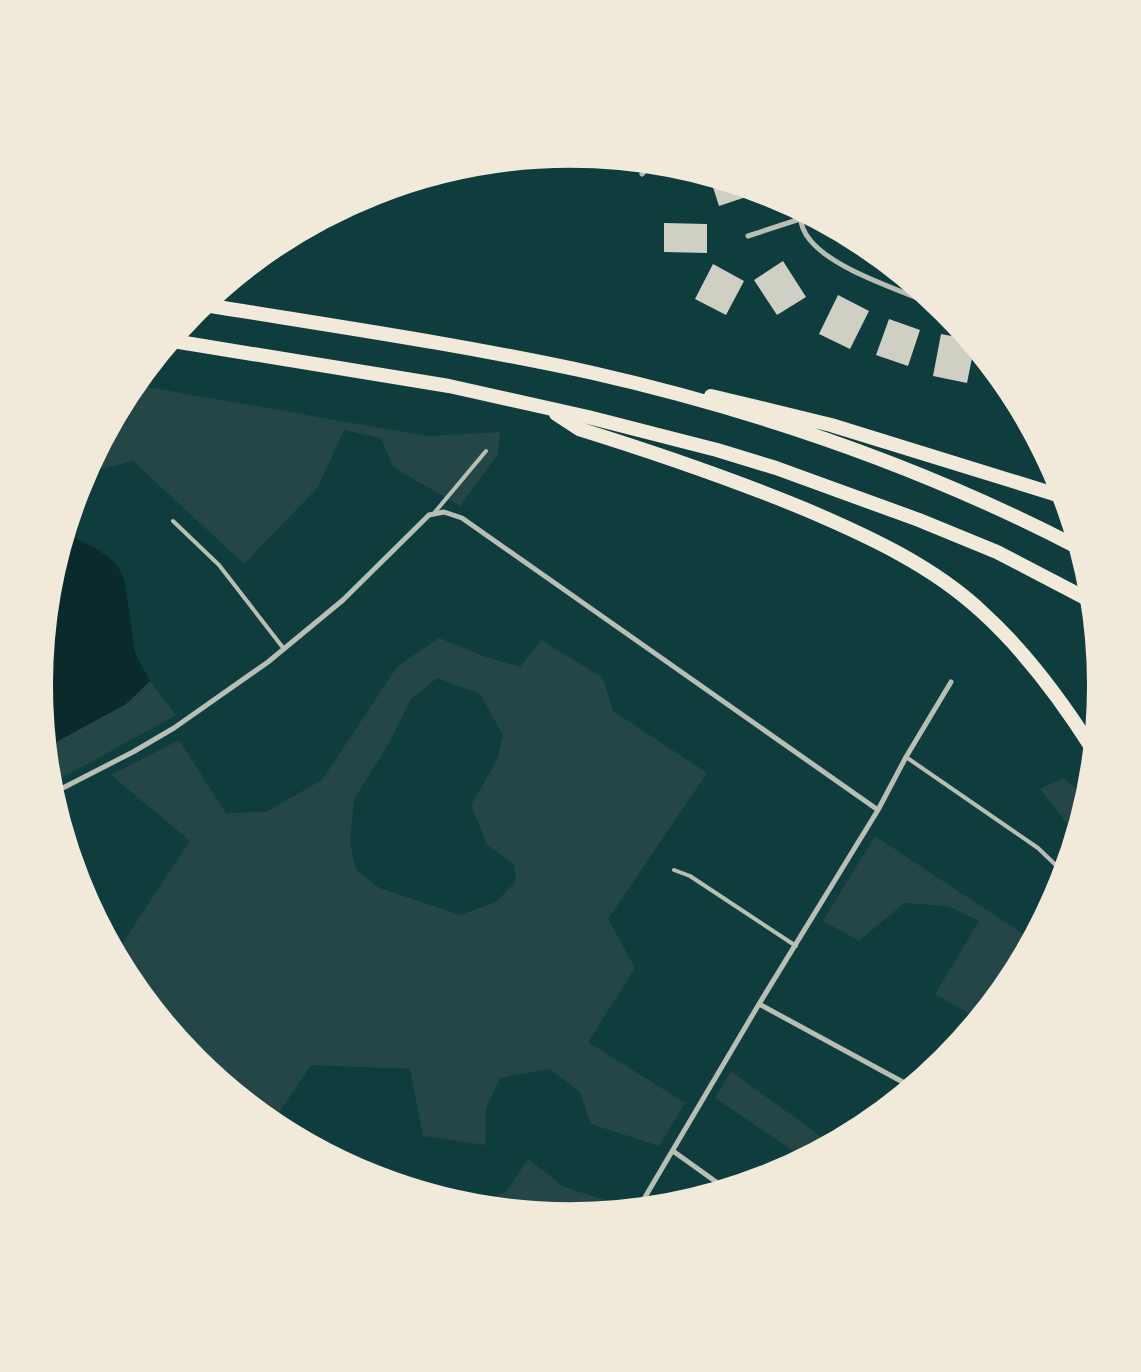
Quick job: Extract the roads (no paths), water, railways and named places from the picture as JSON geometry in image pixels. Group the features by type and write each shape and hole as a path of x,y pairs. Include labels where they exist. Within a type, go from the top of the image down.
{"highway":[{"path":"214,307 490,353 644,386 753,416 904,469 988,504 1071,544"},
{"path":"180,342 449,386 628,426 717,450 829,486 968,540 1083,597"},
{"path":"644,386 726,398 777,411 1054,494"},
{"path":"547,408 579,428 740,482 837,523 888,548 920,567 952,587 982,612 1010,641 1058,700 1088,743"}],"street":[{"path":"748,236 800,219 808,238 822,252 837,262 916,297"},
{"path":"60,789 133,752 174,728 284,649 344,600 402,541 429,515 435,512 453,514 462,518 878,810"},
{"path":"643,1201 759,1004 878,810 906,757 951,682"},
{"path":"759,1004 906,1084"},
{"path":"673,1151 720,1185"}],"lane":[{"path":"435,512 486,451"},
{"path":"173,521 219,565 284,649"},
{"path":"906,757 1038,848 1058,867"},
{"path":"674,870 690,876 796,946"}]}
